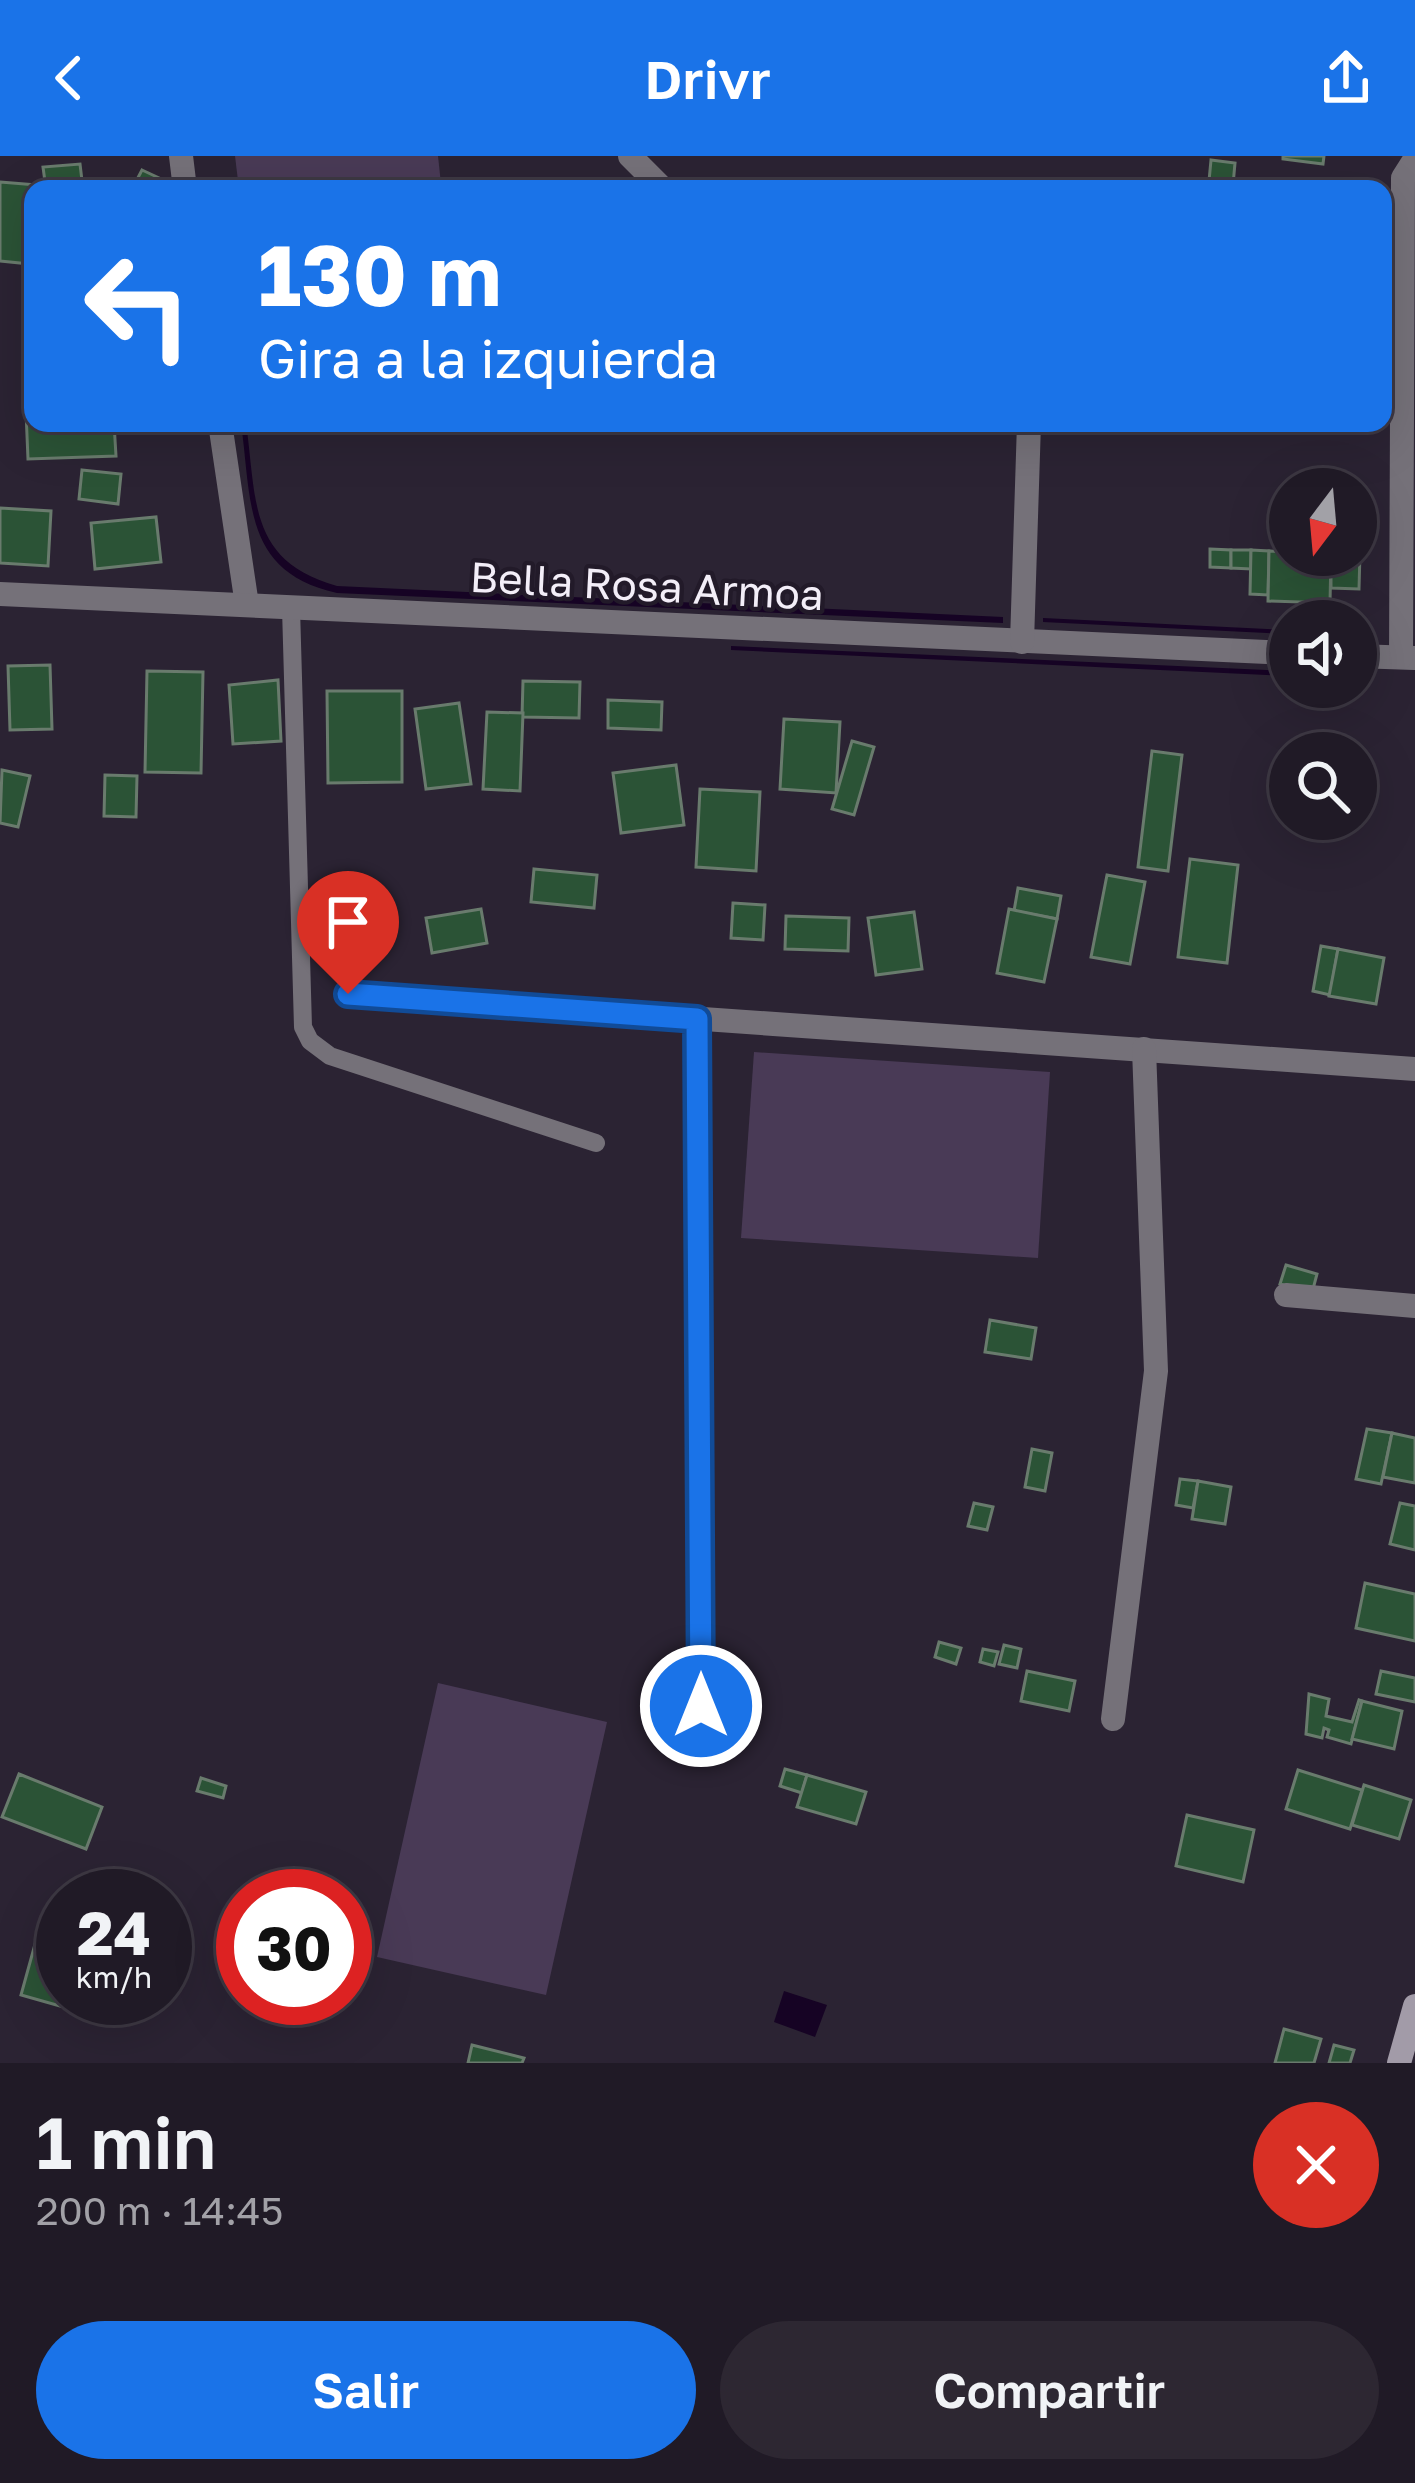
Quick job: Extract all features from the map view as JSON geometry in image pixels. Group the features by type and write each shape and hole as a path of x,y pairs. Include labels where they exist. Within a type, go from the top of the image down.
{"street":[{"path":"630,156 654,180"},
{"path":"1377,657 1408,658 1403,178 1415,159"},
{"path":"221,432 247,605"},
{"path":"1022,642 1029,432"},
{"name":"Bella Rosa Armoa","path":"0,594 1269,652"},
{"path":"348,994 1415,1070"},
{"path":"697,1019 701,1706"},
{"path":"1114,1719 1156,1371 1144,1049"},
{"path":"1286,1294 1415,1306"},
{"path":"1399,2063 1415,2006"}],"lane":[{"path":"291,608 302,1027 310,1041 330,1056 596,1143"}],"shaded area":[{"path":"235,156 438,156 441,180 238,180"},
{"path":"242,432 247,432 256,502 272,544 308,575 337,586 1003,617 1003,623 337,593 306,583 284,569 268,551 251,506"},
{"path":"1043,618 1269,629 1269,633 1043,622"},
{"path":"731,646 1269,670 1269,675 731,650"},
{"path":"754,1052 1050,1072 1038,1258 741,1238"},
{"path":"438,1683 607,1722 546,1995 377,1957"},
{"path":"784,1991 827,2005 815,2037 774,2022"}],"building":[{"path":"1283,156 1324,156 1323,164"},
{"path":"1211,160 1235,163 1233,180 1209,180"},
{"path":"80,164 82,180 45,180 43,167"},
{"path":"142,170 163,180 137,180"},
{"path":"0,182 24,184 24,263 0,261"},
{"path":"27,432 115,432 116,456 28,459"},
{"path":"82,470 121,474 118,504 79,499"},
{"path":"0,508 51,511 48,566 0,563"},
{"path":"156,517 161,562 95,569 91,523"},
{"path":"1210,549 1231,550 1231,568 1210,567"},
{"path":"1231,550 1251,550 1251,569 1231,568"},
{"path":"1251,550 1269,551 1268,595 1250,594"},
{"path":"1269,551 1269,576 1331,576 1330,600 1268,601"},
{"path":"1331,576 1359,576 1359,589 1331,588"},
{"path":"50,665 52,729 10,730 8,666"},
{"path":"147,671 203,672 201,773 145,772"},
{"path":"278,680 281,741 233,744 229,685"},
{"path":"523,681 580,682 579,718 522,717"},
{"path":"327,691 402,691 402,782 328,783"},
{"path":"608,700 662,702 661,730 608,728"},
{"path":"459,703 471,784 426,789 415,709"},
{"path":"487,712 523,713 520,791 483,789"},
{"path":"784,719 840,722 836,793 780,789"},
{"path":"852,741 874,747 854,815 832,809"},
{"path":"1152,751 1182,755 1168,871 1138,867"},
{"path":"676,765 684,825 621,833 613,773"},
{"path":"2,770 30,776 18,827 0,823"},
{"path":"105,775 137,776 136,817 104,816"},
{"path":"700,789 760,792 756,871 696,867"},
{"path":"1190,859 1238,865 1227,963 1178,957"},
{"path":"534,869 597,875 594,908 531,902"},
{"path":"1107,875 1145,882 1130,964 1091,957"},
{"path":"1018,888 1061,896 1057,919 1014,911"},
{"path":"733,903 765,905 763,940 731,938"},
{"path":"481,909 487,943 432,953 426,918"},
{"path":"1009,909 1057,919 1044,982 997,973"},
{"path":"914,912 922,969 876,975 868,918"},
{"path":"786,916 849,918 848,951 785,949"},
{"path":"1321,946 1338,949 1330,995 1313,991"},
{"path":"1338,949 1384,958 1376,1004 1329,996"},
{"path":"1286,1265 1317,1274 1312,1293 1280,1284"},
{"path":"990,1320 1036,1328 1031,1359 985,1352"},
{"path":"1367,1429 1392,1433 1381,1484 1356,1479"},
{"path":"1392,1433 1415,1438 1415,1483 1383,1477"},
{"path":"1032,1449 1052,1453 1045,1491 1025,1487"},
{"path":"1180,1479 1198,1481 1193,1508 1176,1505"},
{"path":"1198,1481 1231,1487 1225,1524 1192,1519"},
{"path":"974,1503 993,1507 987,1530 968,1526"},
{"path":"1400,1503 1415,1506 1415,1550 1390,1544"},
{"path":"1365,1583 1415,1594 1415,1641 1356,1628"},
{"path":"939,1642 961,1648 956,1664 935,1657"},
{"path":"1004,1645 1021,1649 1017,1668 999,1664"},
{"path":"983,1649 998,1652 994,1666 980,1662"},
{"path":"1027,1671 1075,1681 1069,1711 1021,1701"},
{"path":"1381,1671 1415,1678 1415,1702 1376,1694"},
{"path":"1309,1694 1329,1699 1326,1716 1352,1722 1362,1701 1351,1744 1327,1737 1329,1730 1324,1728 1322,1738 1306,1734"},
{"path":"1362,1701 1402,1711 1394,1749 1352,1739"},
{"path":"785,1769 807,1775 802,1793 780,1786"},
{"path":"1298,1770 1362,1790 1350,1829 1286,1809"},
{"path":"19,1774 102,1807 86,1849 2,1817"},
{"path":"807,1775 866,1792 856,1824 797,1807"},
{"path":"201,1778 226,1786 223,1798 197,1791"},
{"path":"1364,1785 1411,1800 1399,1839 1352,1825"},
{"path":"1187,1815 1254,1830 1243,1882 1176,1866"},
{"path":"36,1941 36,1999 21,1995"},
{"path":"1284,2029 1321,2039 1314,2063 1275,2063"},
{"path":"472,2045 524,2058 522,2063 468,2063"},
{"path":"1334,2045 1354,2050 1350,2063 1329,2063"}],"route":[{"path":"348,994 697,1019 701,1706"}]}
